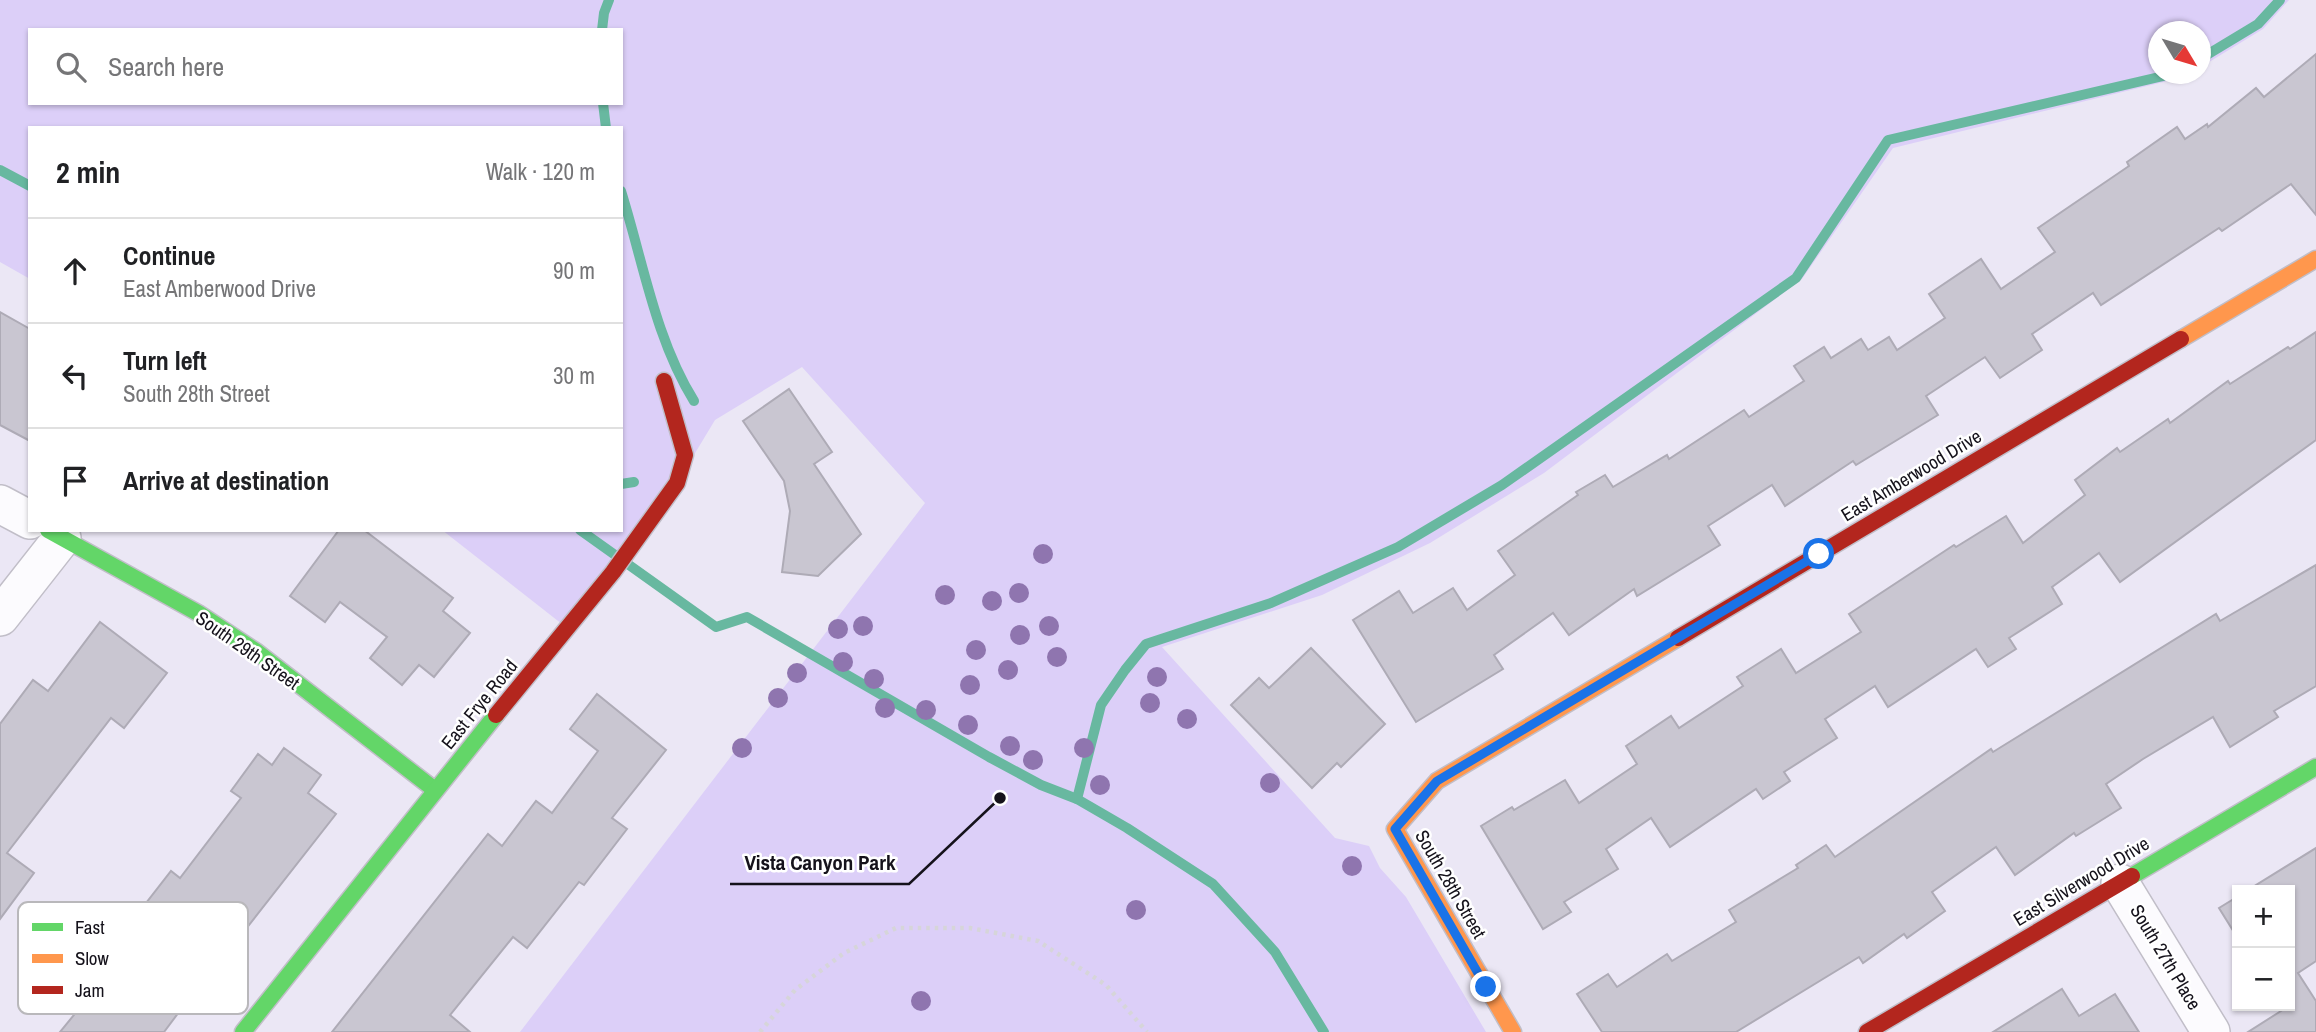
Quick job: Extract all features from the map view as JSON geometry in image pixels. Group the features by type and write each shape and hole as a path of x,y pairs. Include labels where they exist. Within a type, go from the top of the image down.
{"street":[{"name":"East Amberwood Drive","path":"1395,829 1437,781 2316,259"},
{"name":"East Frye Road","path":"243,1032 435,790 631,550 677,483 685,455 664,381"},
{"path":"0,504 28,519"},
{"path":"0,617 55,534"},
{"name":"South 29th Street","path":"55,534 198,613 257,652 435,790"},
{"name":"East Silverwood Drive","path":"1867,1032 2316,767"},
{"name":"South 28th Street","path":"1395,829 1513,1032"},
{"name":"South 27th Place","path":"2120,883 2211,1032"}],"path":[{"path":"760,1032 795,990 844,953 896,928 958,928 1038,941 1106,985 1147,1032"}],"shaded area":[{"path":"0,0 2289,0 2263,29 2211,61 2211,21 2148,21 2148,84 2155,84 1893,148 1802,279 1544,473 1430,543 1322,595 1162,647 1335,838 1369,846 1380,868 1406,897 1486,1032 520,1032 925,503 802,367 715,420 677,483 567,628 445,532 623,532 623,126 28,126 28,278 0,262"}],"building":[{"path":"2316,54 2316,215 2291,184 2222,231 2219,228 2101,305 2093,293 2032,334 2042,350 2000,378 1985,357 1926,396 1938,415 1856,465 1853,461 1785,506 1772,485 1708,526 1720,545 1637,596 1634,589 1569,635 1553,613 1494,655 1503,669 1416,722 1353,620 1399,591 1413,613 1453,588 1467,610 1515,575 1498,551 1578,495 1576,492 1605,475 1613,487 1667,455 1669,459 1744,410 1749,417 1804,381 1794,366 1824,347 1831,358 1861,339 1868,350 1889,337 1897,350 1945,318 1929,294 1981,259 2001,289 2055,252 2038,228 2129,166 2127,162 2177,127 2185,139 2207,124 2208,127 2256,88 2264,97"},
{"path":"0,312 28,328 28,440 0,425"},
{"path":"2316,332 2316,440 2120,582 2099,553 2052,587 2062,604 2009,638 2016,649 1988,667 1976,649 1888,707 1875,686 1825,719 1837,738 1784,772 1790,781 1763,799 1756,789 1670,847 1651,818 1606,849 1618,869 1564,902 1571,912 1543,929 1481,826 1565,780 1579,803 1637,764 1626,746 1671,716 1679,728 1743,686 1737,677 1781,649 1796,673 1861,632 1849,614 1954,545 1956,547 2006,516 2023,543 2085,495 2075,480 2117,448 2120,452 2168,419 2170,423 2228,381 2230,384"},
{"path":"789,389 832,452 814,464 861,534 818,576 782,572 790,511 784,481 743,421"},
{"path":"338,532 367,532 453,598 443,611 470,633 434,677 419,665 402,685 370,658 387,637 340,602 325,622 290,596"},
{"path":"2316,565 2316,686 2274,711 2278,717 2230,747 2213,717 2143,759 2106,784 2121,808 2076,836 2074,833 2015,875 1996,847 1932,892 1945,911 1907,938 1904,934 1863,963 1859,957 1736,1032 1602,1032 1577,994 1608,974 1617,987 1667,954 1672,961 1736,922 1729,910 1798,868 1796,865 1826,845 1835,857 1991,749 1993,752 2216,614 2220,621"},
{"path":"100,622 167,673 124,728 111,718 7,853 34,873 0,919 0,724 33,680 48,691"},
{"path":"1311,648 1385,724 1341,767 1337,763 1312,788 1231,705 1259,678 1269,688"},
{"path":"597,694 666,750 612,818 627,829 584,885 579,882 527,948 513,937 450,1015 470,1032 332,1032 488,834 502,846 536,801 552,813 598,751 570,729"},
{"path":"284,748 321,775 308,793 336,814 248,926 248,902 147,902 171,871 180,878 241,798 231,791 258,754 272,765"},
{"path":"2316,848 2316,961 2298,973 2316,1001 2316,1032 2248,1032 2281,1011 2295,1011 2295,885 2256,885"},
{"path":"2232,900 2232,929 2219,908"},
{"path":"2062,989 2079,1016 2115,994 2139,1032 1993,1032"},
{"path":"75,1014 178,1014 164,1032 60,1032"}],"waterway":[{"path":"602,28 609,0"},
{"path":"2211,52 2258,24 2280,0"},
{"path":"1077,799 1101,705 1146,644 1271,603 1398,547 1502,485 1796,278 1888,140 2148,80"},
{"path":"603,105 606,126"},
{"path":"0,170 28,185"},
{"path":"623,198 651,299 669,351 694,401"},
{"path":"623,484 634,482"},
{"path":"583,532 716,627 747,617 989,757 1041,785 1077,799 1213,884 1275,952 1324,1032"}],"traffic: fast":[{"path":"52,532 198,613 257,652 435,790"},
{"path":"243,1032 496,715"},
{"path":"2132,876 2316,767"}],"traffic: slow":[{"path":"2181,339 2316,259"},
{"path":"1513,1032 1395,829 1437,781 1678,638"}],"traffic: jam":[{"path":"1678,638 2181,339"},
{"path":"496,715 613,572 677,483 685,455 664,381"},
{"path":"1867,1032 2132,876"}],"place":[{"name":"Vista Canyon Park","path":"1000,798"}],"route":[{"path":"1486,987 1395,829 1437,781 1819,554"}]}
